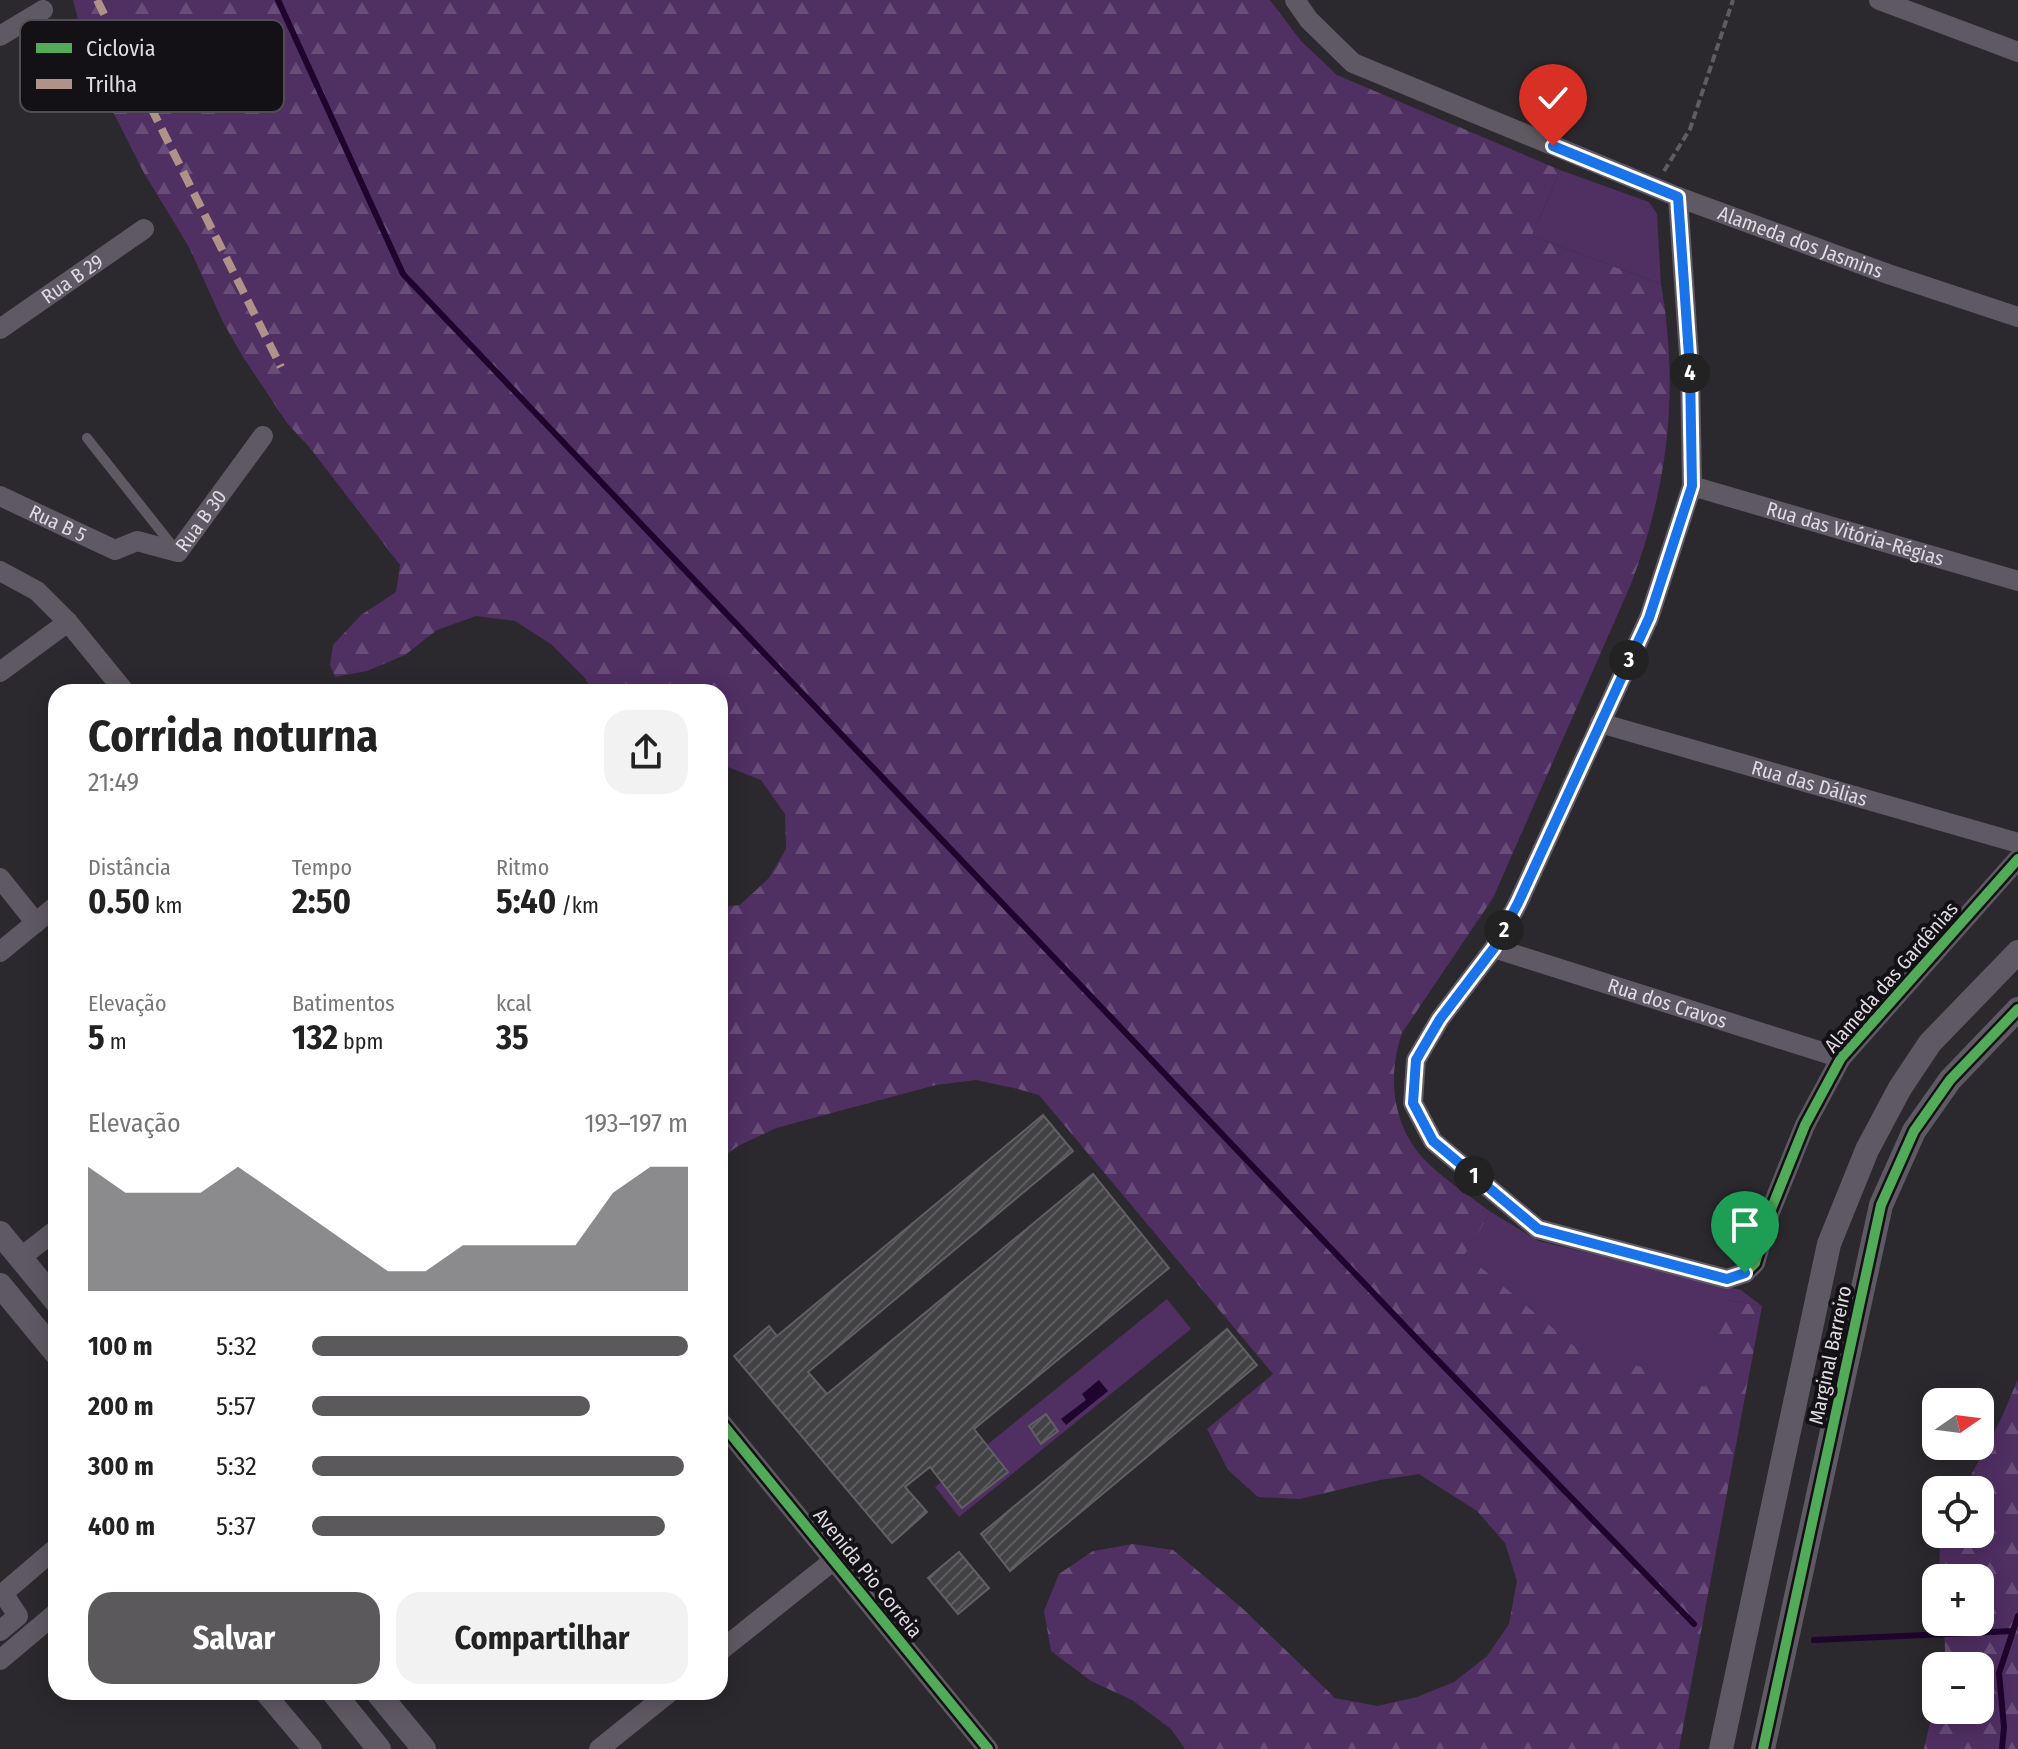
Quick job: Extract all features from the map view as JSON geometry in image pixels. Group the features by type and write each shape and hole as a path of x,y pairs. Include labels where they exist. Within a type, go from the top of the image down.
{"street":[{"name":"Alameda dos Jasmins","path":"1295,0 1309,20 1353,63 1678,197 1888,274 2018,317"},
{"path":"1879,0 2018,52"},
{"path":"26,20 43,10"},
{"path":"0,36 20,24"},
{"path":"1494,948 1518,903 1649,618 1692,486 1690,370 1678,197"},
{"name":"Rua B 29","path":"0,329 144,229"},
{"name":"Rua B 30","path":"115,550 137,541 178,552 263,436"},
{"name":"Rua das Vitória-Régias","path":"1692,486 2018,581"},
{"name":"Rua B 5","path":"0,496 115,550"},
{"path":"0,571 37,591 68,622 118,684"},
{"path":"0,672 68,622"},
{"name":"Rua das Dálias","path":"1600,723 2018,843"},
{"name":"Alameda das Gardênias","path":"1494,948 1440,1019 1416,1060 1413,1103 1433,1141 1538,1229 1727,1279 1745,1273 1755,1263 1770,1212 1805,1125 1841,1058 2018,859"},
{"path":"0,878 36,923"},
{"path":"0,952 48,913"},
{"name":"Rua dos Cravos","path":"1494,948 1841,1058"},
{"name":"Marginal Barreiro","path":"1721,1749 1829,1244 1867,1150 1900,1088 1930,1043 2018,952"},
{"name":"Marginal Barreiro","path":"1763,1749 1881,1205 1914,1131 1950,1080 2018,1009"},
{"path":"0,1233 48,1291"},
{"path":"20,1258 48,1236"},
{"path":"0,1285 48,1343"},
{"name":"Avenida Pio Correia","path":"728,1431 988,1749"},
{"path":"31,1632 2,1594 48,1555"},
{"path":"728,1645 834,1560"},
{"path":"0,1631 18,1616"},
{"path":"0,1660 48,1619"},
{"path":"271,1700 312,1749"},
{"path":"339,1700 379,1749"},
{"path":"384,1700 424,1749"},
{"path":"599,1749 660,1700"}],"lane":[{"path":"87,438 178,552"}],"path":[{"path":"1654,187 1690,129 1733,0"}],"green space":[{"path":"73,0 1270,0 1301,41 1337,75 1560,170 1532,236 1661,284 1669,362 1667,436 1662,473 1644,547 1631,584 1493,898 1402,1033 1394,1068 1394,1086 1401,1121 1418,1152 1445,1178 1491,1212 1465,1255 1762,1306 1679,1749 1185,1749 1171,1729 1132,1700 1091,1681 1051,1651 1044,1611 1059,1574 1093,1551 1133,1544 1173,1550 1242,1608 1335,1698 1377,1706 1417,1697 1454,1682 1487,1656 1509,1624 1517,1581 1505,1543 1477,1511 1419,1474 1300,1499 1258,1497 1228,1470 1207,1429 1273,1374 1039,1095 976,1080 936,1085 776,1128 728,1153 728,906 740,905 769,878 786,849 785,814 761,780 728,767 728,684 588,684 551,644 515,621 476,616 437,630 405,655 367,671 335,677 330,665 333,645 361,615 396,592 400,565 310,448 287,423 243,357 223,322 189,247 144,173 113,112 284,112 284,20 78,20"},
{"path":"1560,170 1649,202 1657,214 1661,284 1532,236"},
{"path":"1491,1212 1539,1241 1741,1290 1762,1306 1727,1300 1705,1387 1574,1346 1465,1254"},
{"path":"1167,1299 1191,1329 959,1517 935,1487"},
{"path":"2018,1379 2018,1749 1924,1749 1930,1724 1994,1724 1994,1652 1945,1652 1944,1636 1994,1636 1994,1564 1939,1564 1940,1548 1994,1548 1994,1476 1971,1476 1979,1460 1994,1460 1994,1432"}],"shaded area":[{"path":"1099,1380 1108,1391 1066,1425 1061,1419 1086,1400 1082,1394"}],"building":[{"path":"1043,1115 1073,1151 808,1372 827,1394 1093,1174 1169,1268 974,1429 1008,1472 962,1508 930,1467 905,1487 927,1512 892,1543 734,1356 769,1326 777,1336"},
{"path":"1227,1329 1257,1365 1010,1571 981,1534"},
{"path":"1046,1414 1058,1431 1041,1444 1029,1426"},
{"path":"959,1552 989,1588 958,1614 928,1578"}],"waterway":[{"path":"278,0 403,274 1421,1343 1694,1624"},
{"path":"2002,1749 2004,1727 1999,1673 2018,1616"},
{"path":"1814,1640 2013,1631"}],"marked path":[{"path":"97,0 107,20"},
{"path":"153,112 281,367"}],"cycle path":[{"path":"1678,197 1690,370 1692,486 1649,618 1518,903 1494,948 1440,1019 1416,1060 1413,1103 1433,1141 1538,1229 1727,1279 1745,1273 1755,1263 1770,1212 1805,1125 1841,1058 2018,859"},
{"path":"1763,1749 1881,1205 1914,1131 1950,1080 2018,1009"},
{"path":"728,1431 988,1749"}],"route":[{"path":"1553,146 1678,197 1690,370 1692,486 1649,618 1518,903 1494,948 1440,1019 1416,1060 1413,1103 1433,1141 1538,1229 1727,1279 1745,1273"}]}
